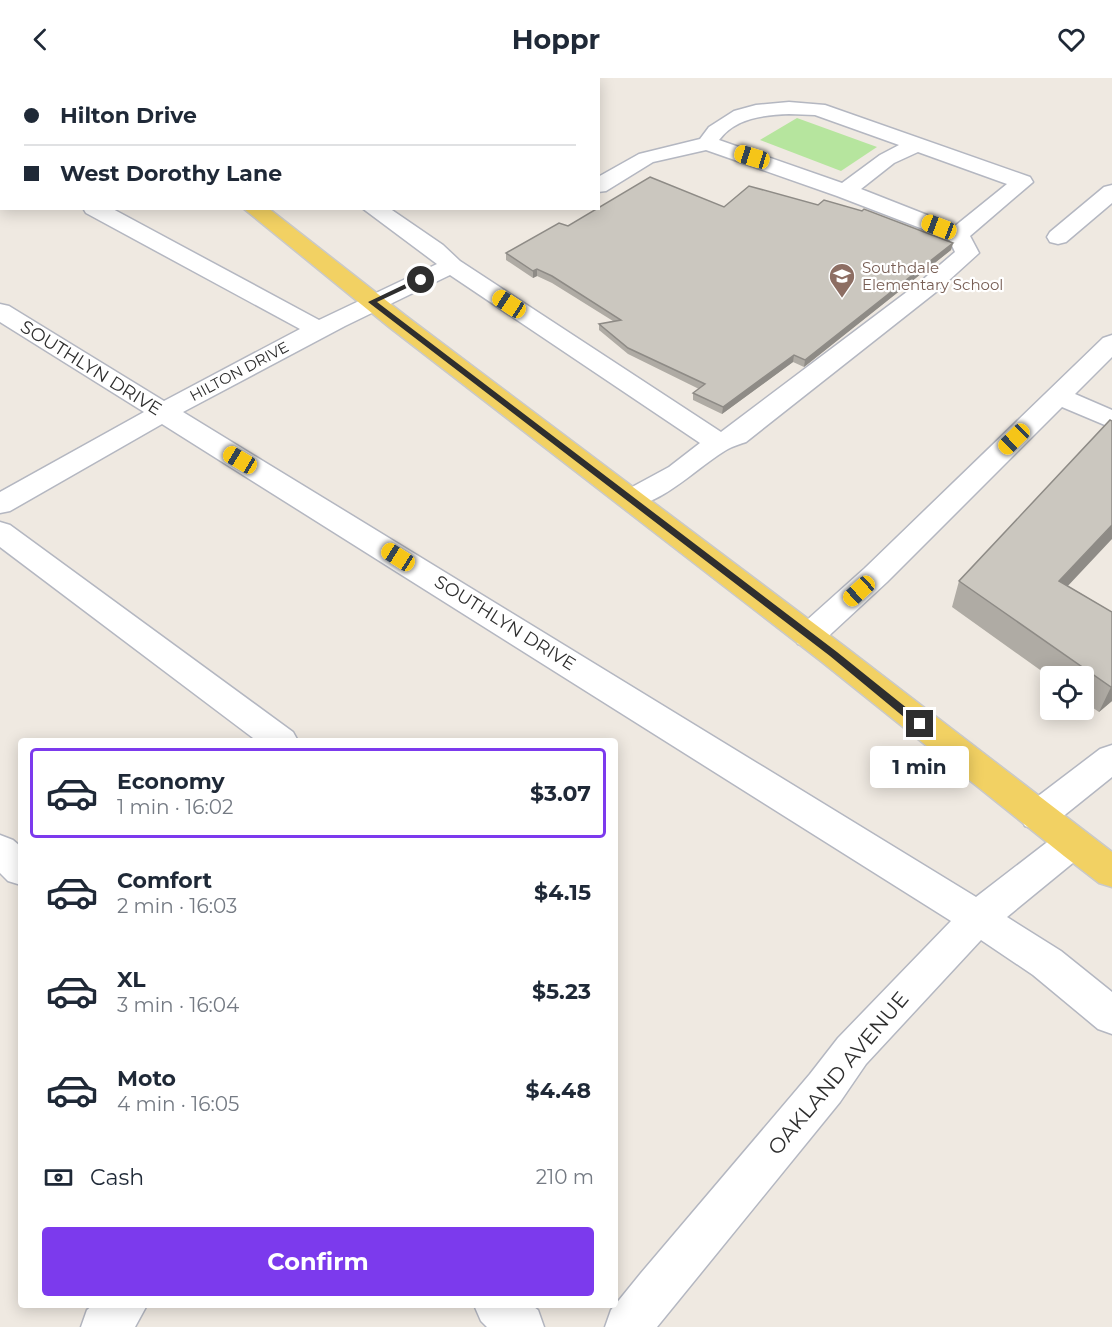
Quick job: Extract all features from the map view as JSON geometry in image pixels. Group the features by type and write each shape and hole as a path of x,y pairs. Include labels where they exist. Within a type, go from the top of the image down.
{"main road":[{"path":"257,210 372,302 809,636 1112,872"}],"street":[{"path":"707,143 712,134 756,111 787,106 818,109 1022,182 958,234"},
{"path":"600,185 646,158 707,143 845,191 958,234 967,253 936,280 736,436 718,443 679,474 631,500"},
{"path":"845,191 887,159 915,145"},
{"path":"1058,237 1108,200"},
{"path":"98,210 318,329"},
{"path":"379,213 397,210"},
{"path":"379,213 435,250 452,266 718,443"},
{"name":"HILTON DRIVE","path":"0,504 162,412 318,329 452,266"},
{"name":"SOUTHLYN DRIVE","path":"0,311 978,918 1047,963 1112,1016"},
{"path":"809,636 876,575 1112,343"},
{"path":"1058,396 1112,420"},
{"path":"0,532 277,738"},
{"path":"1038,816 1112,758"},
{"name":"OAKLAND AVENUE","path":"628,1327 825,1088 852,1051 978,918 1072,843"},
{"path":"0,850 18,867"},
{"path":"105,1327 121,1308"},
{"path":"499,1308 521,1327"}],"green space":[{"path":"797,118 877,147 841,171 760,140"}],"building":[{"name":"Southdale Elementary School","path":"650,177 724,207 749,186 818,205 824,200 862,211 864,209 953,243 805,360 794,355 723,407 693,393 705,384 628,348 599,324 621,320 552,276 537,269 533,271 506,253 559,223 568,226 595,210 600,210 600,207"},
{"path":"1110,420 1112,421 1112,525 1059,581 1112,612 1112,686 1094,675 1094,666 1081,666 959,581"}],"place":[{"name":"Southdale Elementary School","path":"842,299"}],"route":[{"path":"421,280 372,302 834,654 920,724"}]}
